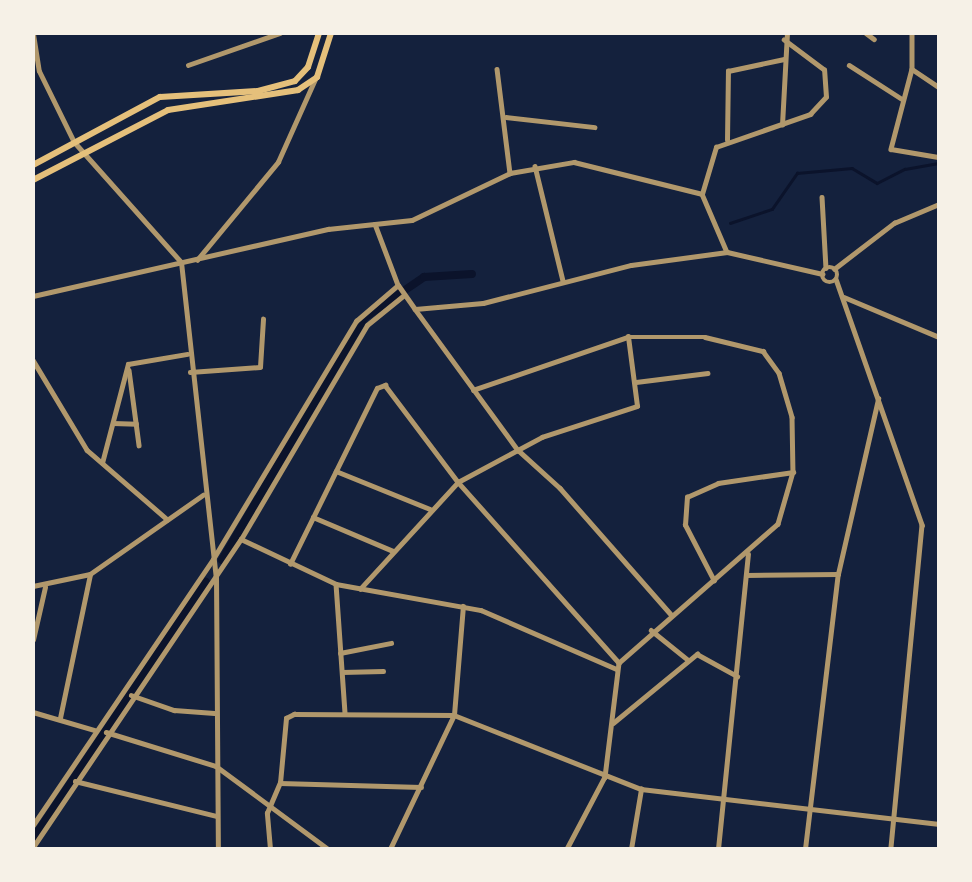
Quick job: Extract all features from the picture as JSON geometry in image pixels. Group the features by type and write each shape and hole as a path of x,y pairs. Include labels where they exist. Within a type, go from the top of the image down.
{"main road":[{"path":"33,165 165,96 288,84 304,73 319,33"},
{"path":"33,180 84,151 168,110 290,92 317,76 331,33"}],"street":[{"path":"188,65 280,33"},
{"path":"782,125 784,40 787,33"},
{"path":"866,33 875,36"},
{"path":"912,33 912,69 891,149 939,157"},
{"path":"33,34 36,70 75,142 181,262 187,354 203,495 216,576 214,713 218,849"},
{"path":"727,252 702,194 709,160 727,140 782,125 817,109 829,90 819,64 784,40"},
{"path":"727,140 727,71 784,59"},
{"path":"849,65 902,99"},
{"path":"497,69 506,117 510,173"},
{"path":"912,69 939,87"},
{"path":"197,260 278,162 317,76"},
{"path":"506,117 594,127"},
{"path":"33,296 181,262 435,212 510,173 535,166 599,163 702,194"},
{"path":"535,166 563,281"},
{"path":"822,197 824,271 827,282 836,279"},
{"path":"415,309 490,302 563,281 727,252 824,271 834,269 894,223 939,204"},
{"path":"374,224 398,286 518,450 561,488 670,613"},
{"path":"834,269 917,502 923,541 891,849"},
{"path":"33,825 94,730 214,560 356,321 398,286"},
{"path":"33,847 131,695 241,540 368,325 404,295"},
{"path":"843,296 939,337"},
{"path":"190,372 260,367 263,319"},
{"path":"473,390 628,337 742,342 763,351 779,373 795,432 793,472 782,519 748,555 651,630 618,666 613,724 604,776 567,849"},
{"path":"360,589 430,509 458,482 518,450 634,409 636,382 628,337"},
{"path":"128,364 187,354"},
{"path":"33,360 77,436 102,463 167,519"},
{"path":"102,463 128,364"},
{"path":"128,364 139,445"},
{"path":"636,382 707,373"},
{"path":"290,564 380,385 400,400 458,482 618,666"},
{"path":"805,849 838,575 878,398"},
{"path":"113,423 136,424"},
{"path":"336,471 430,509"},
{"path":"714,581 685,525 687,496 718,483 793,472"},
{"path":"33,586 45,587 90,574 203,495"},
{"path":"313,517 393,551"},
{"path":"241,540 336,584 463,605 618,666"},
{"path":"718,849 748,555"},
{"path":"60,718 90,574"},
{"path":"746,575 838,575"},
{"path":"336,584 345,713"},
{"path":"33,640 45,587"},
{"path":"390,849 454,715 463,605"},
{"path":"651,630 687,659"},
{"path":"340,653 391,643"},
{"path":"613,724 687,659 703,653 737,676"},
{"path":"342,671 383,671"},
{"path":"131,695 174,710 214,713"},
{"path":"33,712 94,730"},
{"path":"270,849 272,806 280,783 286,718 345,713 454,715 641,789 939,824"},
{"path":"106,732 216,766 327,848"},
{"path":"75,781 216,816"},
{"path":"280,783 421,787"},
{"path":"631,849 641,789"}],"waterway":[{"path":"730,223 772,209 797,173 852,168 877,183 905,169 939,163"},
{"path":"222,560 364,318 424,277 472,274"},
{"path":"33,839 206,582"}]}
